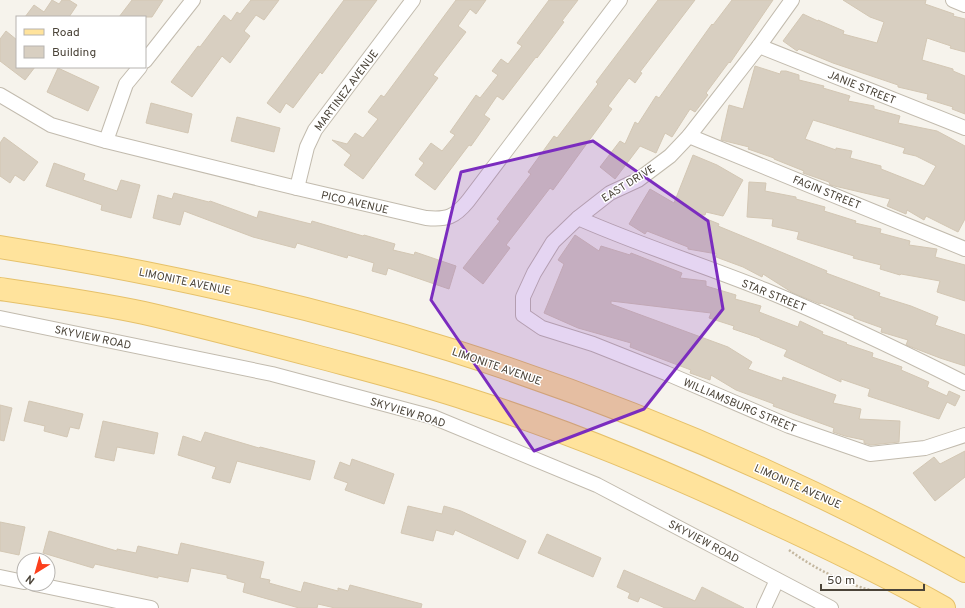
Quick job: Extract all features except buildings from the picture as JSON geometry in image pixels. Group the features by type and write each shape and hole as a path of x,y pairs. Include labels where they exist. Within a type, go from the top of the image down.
{"main road":[{"name":"LIMONITE AVENUE","path":"0,247 60,256 230,290 350,321 450,350 516,372 593,400 726,454 843,507 917,544 965,571"},
{"path":"0,289 64,298 143,313 295,351 408,381 472,400 628,457 713,494 812,540 915,591 944,608"}],"street":[{"path":"146,60 193,0"},
{"name":"MARTINEZ AVENUE","path":"297,188 307,147 315,130 413,0"},
{"name":"PICO AVENUE","path":"0,95 51,125 106,141 426,218 447,218 455,214 468,201 620,0"},
{"name":"EAST DRIVE","path":"523,315 523,297 534,273 553,242 578,218 610,193 638,180 670,156 689,136 759,46 792,0"},
{"path":"953,0 965,5"},
{"name":"JANIE STREET","path":"759,46 965,128"},
{"path":"106,141 126,84 139,68"},
{"name":"FAGIN STREET","path":"689,136 965,249"},
{"name":"STAR STREET","path":"578,218 612,233 764,290 896,348 965,383"},
{"name":"WILLIAMSBURG STREET","path":"523,315 542,328 593,344 666,373 789,426 870,454 925,448 965,435"},
{"name":"SKYVIEW ROAD","path":"0,318 272,374 433,417 597,485 831,608"},
{"path":"0,577 16,580"},
{"path":"764,608 777,580"},
{"path":"56,588 151,608"}],"highlighted area":[{"path":"593,141 708,221 723,309 644,409 534,451 431,300 461,172"}]}
